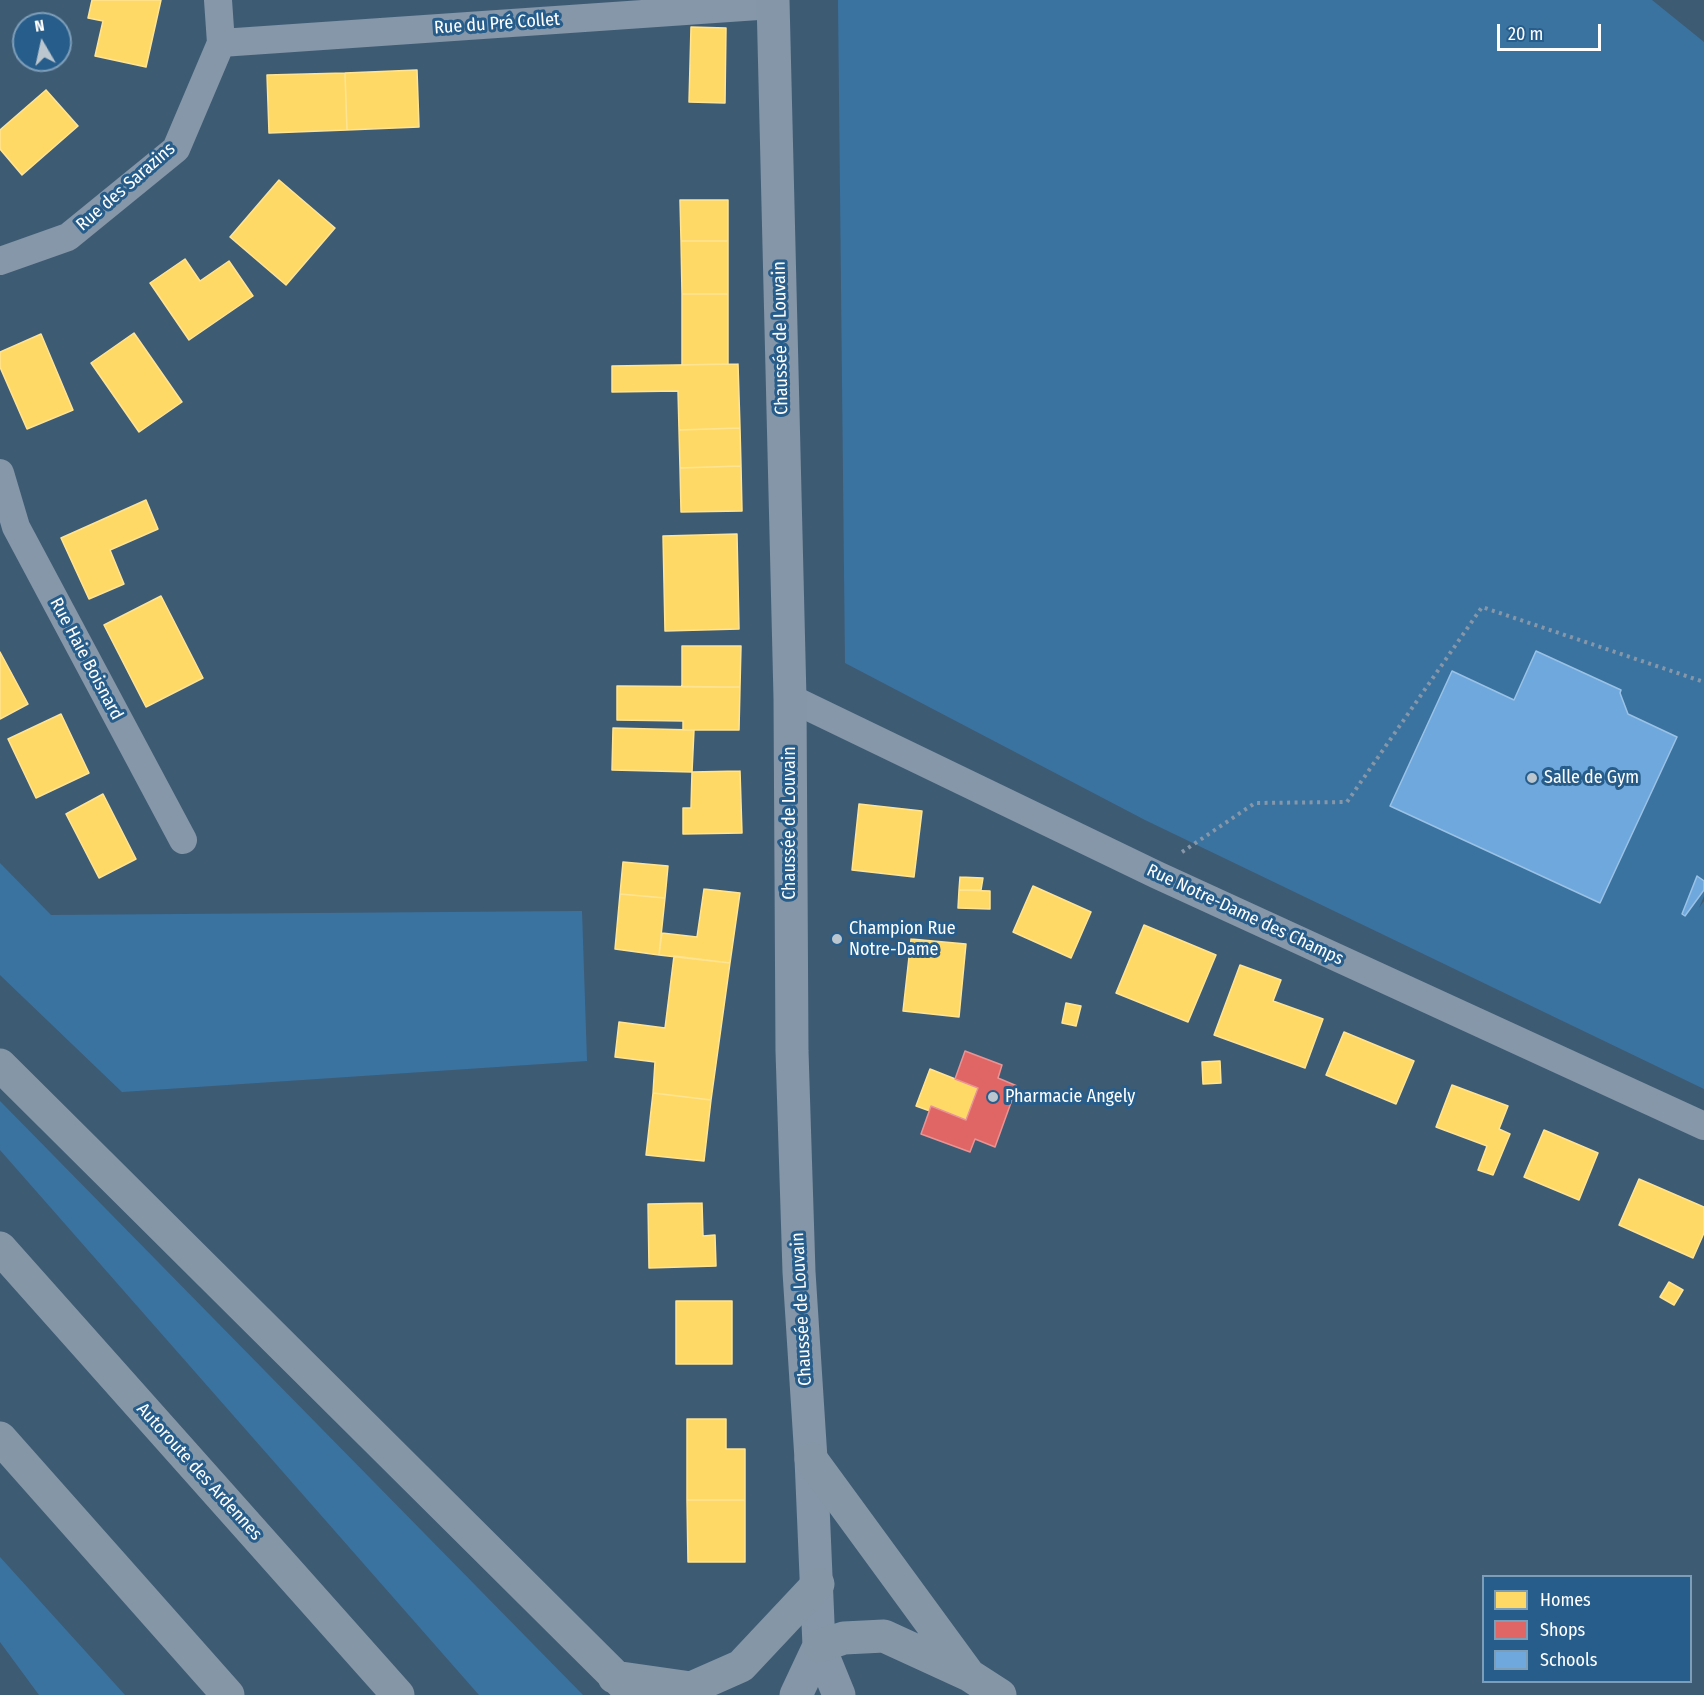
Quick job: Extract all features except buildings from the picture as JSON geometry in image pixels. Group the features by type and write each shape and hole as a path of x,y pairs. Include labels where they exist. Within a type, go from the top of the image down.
{"highway":[{"path":"0,1065 624,1686 692,1688 741,1666 818,1584"},
{"name":"Autoroute des Ardennes","path":"0,1248 398,1695"},
{"path":"0,1438 228,1695"},
{"path":"811,1459 969,1675"},
{"path":"819,1646 844,1638 884,1635 969,1675 1000,1695"}],"main road":[{"name":"Chaussée de Louvain","path":"773,2 789,698 793,1069 799,1272 818,1584 819,1646 838,1695"},
{"name":"Chaussée de Louvain","path":"796,1695 819,1646"}],"street":[{"name":"Rue des Sarazins","path":"0,261 68,237 176,149 221,43 218,0"},
{"name":"Rue du Pré Collet","path":"221,43 773,2"},
{"name":"Rue Haie Boisnard","path":"0,473 16,527 183,840"},
{"name":"Rue Notre-Dame des Champs","path":"789,698 1157,875 1704,1126"}],"path":[{"path":"1157,875 1192,843 1255,803 1347,802 1482,607 1704,682"}],"shaded area":[{"path":"838,0 1652,0 1704,42 1704,896 1699,908 1704,901 1704,1089 1145,820 845,663"},
{"path":"0,863 51,915 582,911 587,1061 122,1092 0,975"},
{"path":"0,1101 583,1695 479,1695 0,1150"},
{"path":"0,1557 125,1695 39,1695 0,1642"}],"place":[{"name":"Salle de Gym","path":"1532,778"},
{"name":"Champion Rue Notre-Dame","path":"837,939"},
{"name":"Pharmacie Angely","path":"993,1097"}]}
